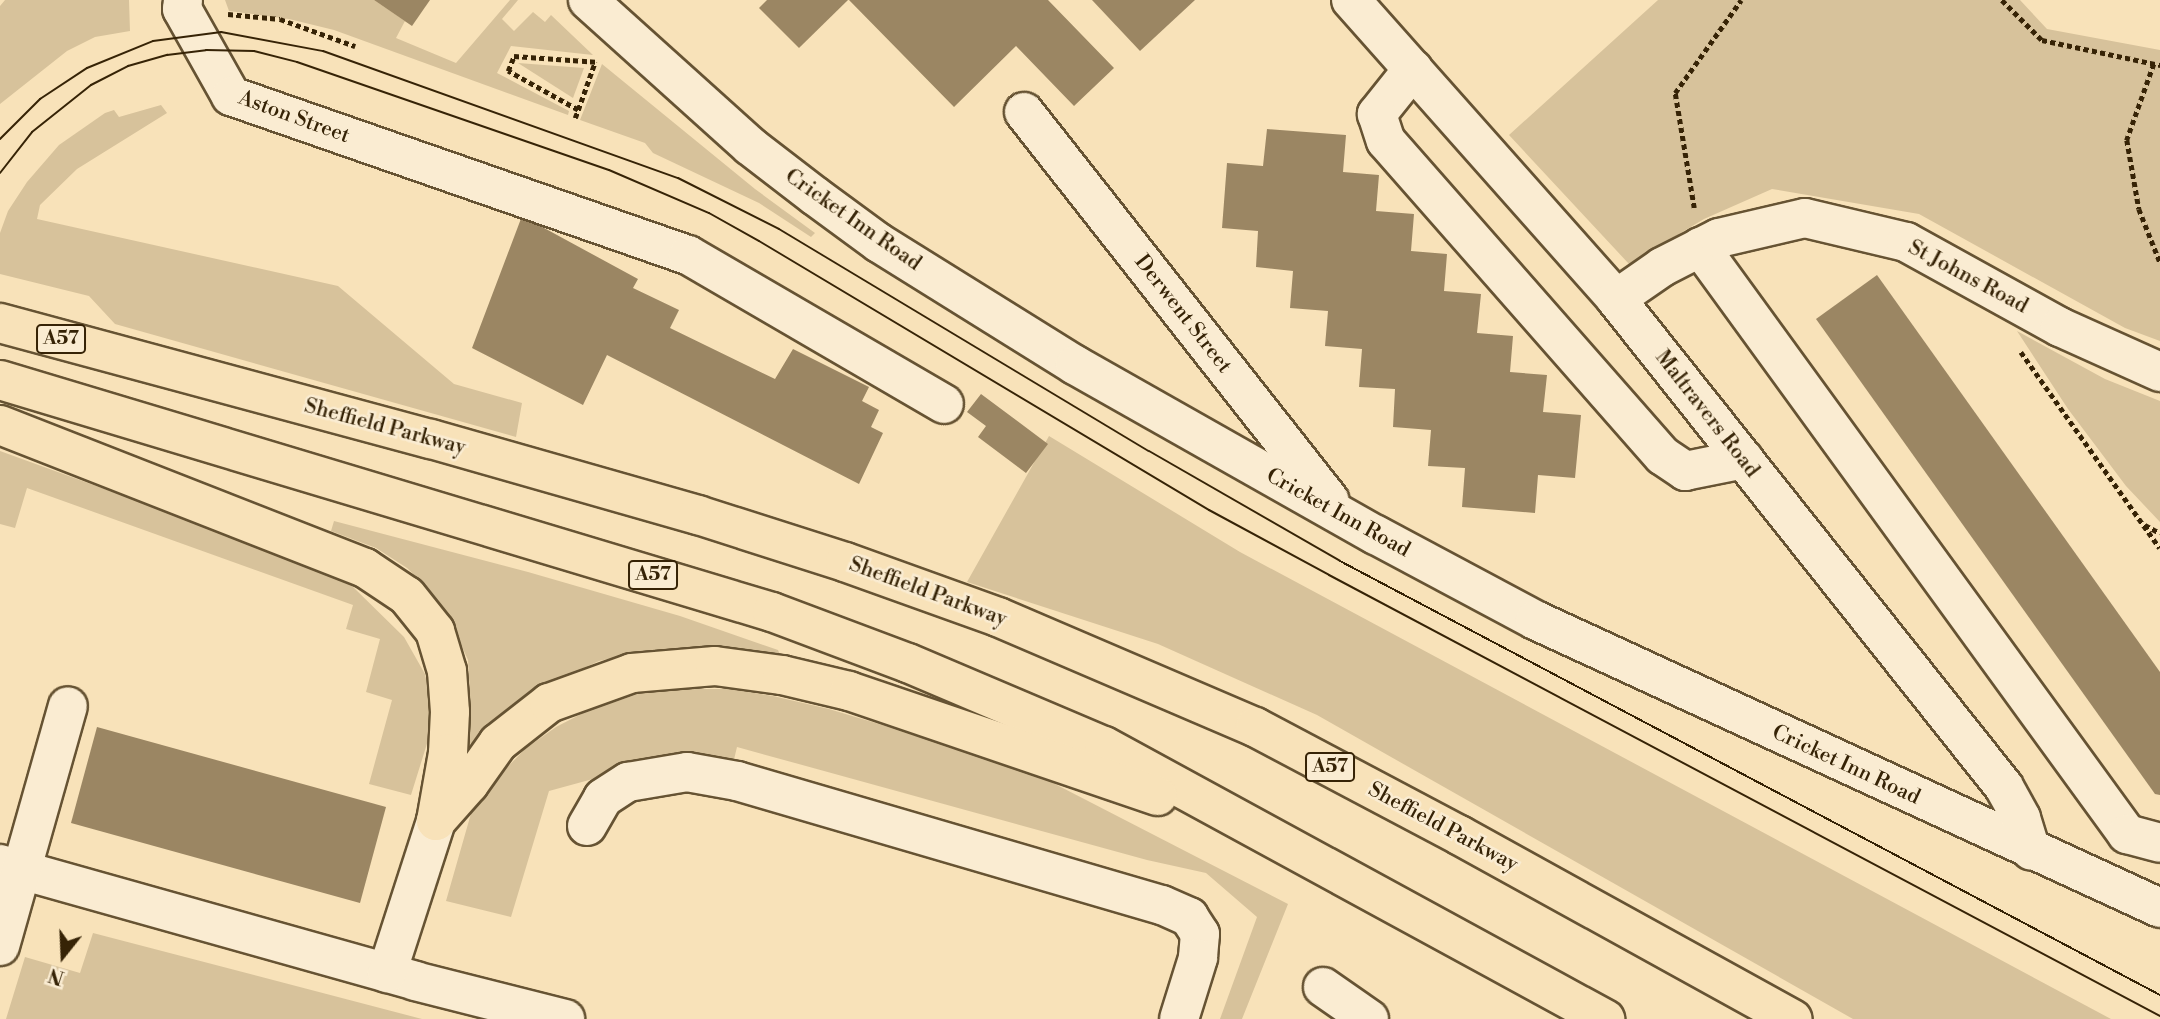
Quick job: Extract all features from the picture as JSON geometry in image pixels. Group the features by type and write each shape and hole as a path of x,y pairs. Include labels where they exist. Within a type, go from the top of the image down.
{"highway":[{"path":"0,310 122,356"},
{"name":"Sheffield Parkway","path":"0,323 530,466 698,515 856,566 998,617 1255,727 1459,835 1793,1019"},
{"name":"A57","path":"0,380 772,612 908,663 1104,746 1279,838 1605,1019"},
{"path":"0,425 365,568 407,596 435,631 447,671 450,712 448,753 436,821"},
{"path":"436,821 469,784 498,743 549,703 632,673 715,666 782,675 849,691 1279,838"}],"street":[{"name":"Cricket Inn Road","path":"588,0 750,146 879,243 1075,365 1341,515 1535,620 2160,908"},
{"name":"Maltravers Road","path":"1351,0 1616,299 2004,787 2021,818 2031,850"},
{"name":"Aston Street","path":"183,5 230,96 688,255 944,404"},
{"path":"1413,69 1377,114 1386,141 1663,456 1685,471 1744,459"},
{"name":"Derwent Street","path":"1024,113 1341,515"},
{"name":"St Johns Road","path":"1616,299 1662,267 1719,238 1805,218 1906,242 2060,327 2160,372"},
{"path":"1700,247 2127,834 2160,843"},
{"path":"0,946 12,866 68,706"},
{"path":"587,826 603,797 628,782 687,772 737,781 1162,905 1189,918 1200,934 1198,958 1179,1019"},
{"path":"387,973 436,821"},
{"path":"12,866 387,973 565,1019"},
{"path":"1323,987 1370,1019"}],"path":[{"path":"1700,247 1675,93 1741,0"},
{"path":"2003,0 2042,40 2157,64 2127,140 2139,209 2160,262"},
{"path":"183,5 280,19 355,46"},
{"path":"578,110 508,71 514,56 595,62 652,58"},
{"path":"575,118 595,62"},
{"path":"2016,345 2160,548"},
{"path":"2144,525 2160,533"}],"shaded area":[{"path":"5,0 129,0 130,31 95,37 67,51 0,104 0,6"},
{"path":"225,0 374,0 405,21 396,38 456,63 510,0 518,0 502,19 514,31 533,12 545,22 551,15 593,55 511,46 497,73 569,111 568,115 334,30 289,19 229,11"},
{"path":"1658,0 2020,0 2047,29 2160,50 2160,341 2125,328 1919,214 1772,189 1704,219 1629,264 1509,135"},
{"path":"518,63 584,68 573,98"},
{"path":"602,64 755,189 815,233 811,237 759,203 653,153 645,143 580,120"},
{"path":"161,105 167,113 77,169 40,205 37,219 338,286 454,384 522,403 516,437 115,324 89,296 0,274 0,233 8,211 27,182 59,145 105,113 114,110 119,117"},
{"path":"2017,331 2105,379 2160,401 2160,522 2126,486 2068,409"},
{"path":"1049,436 1240,552 2111,1019 1853,1019 1317,715 1158,644 967,582"},
{"path":"0,451 311,564 349,583 404,637 425,674 432,709 430,734 411,795 369,784 392,700 366,692 380,639 346,629 353,605 27,488 15,528 0,524"},
{"path":"334,521 528,572 680,616 778,650 780,655 687,647 638,652 599,661 540,688 506,712 477,746 465,739 470,696 468,660 448,616 429,589 407,568 376,548 331,531"},
{"path":"687,689 729,689 829,709 1022,767 1288,904 1242,1019 1220,1019 1257,917 1206,873 1147,860 737,747 731,772 622,771 549,791 511,917 446,901 472,810 491,784 525,749 556,727 587,711 638,694"},
{"path":"93,933 422,1019 6,1019 25,957 80,973"}],"building":[{"path":"374,0 430,0 412,26"},
{"path":"767,0 848,0 799,48 759,8"},
{"path":"849,0 1048,0 1114,68 1074,106 1016,46 954,107"},
{"path":"1092,0 1195,0 1140,51"},
{"path":"1267,129 1346,135 1343,172 1379,175 1376,211 1414,214 1411,251 1447,254 1444,291 1481,294 1477,333 1513,336 1510,372 1547,375 1543,412 1581,415 1575,478 1538,475 1535,513 1462,507 1465,468 1428,466 1431,430 1393,427 1395,389 1359,387 1362,349 1325,346 1328,311 1290,308 1293,271 1256,267 1258,231 1222,228 1227,163 1263,166"},
{"path":"522,216 638,279 633,288 679,310 670,328 775,379 793,349 869,387 862,401 879,410 871,427 883,433 859,484 607,355 583,405 472,348"},
{"path":"1877,275 2160,672 2160,795 2155,794 1816,319"},
{"path":"981,394 1048,444 1026,473 978,437 986,426 967,412"},
{"path":"97,727 386,807 360,903 71,823"}],"tram line":[{"path":"0,139 40,99 87,68 153,41 221,32 323,51 678,178 779,229 1149,451 1340,561 2160,995"},
{"path":"0,173 32,132 91,85 128,66 167,55 206,50 254,51 297,62 609,170 709,213 759,241 1209,510 2160,1016"}]}
